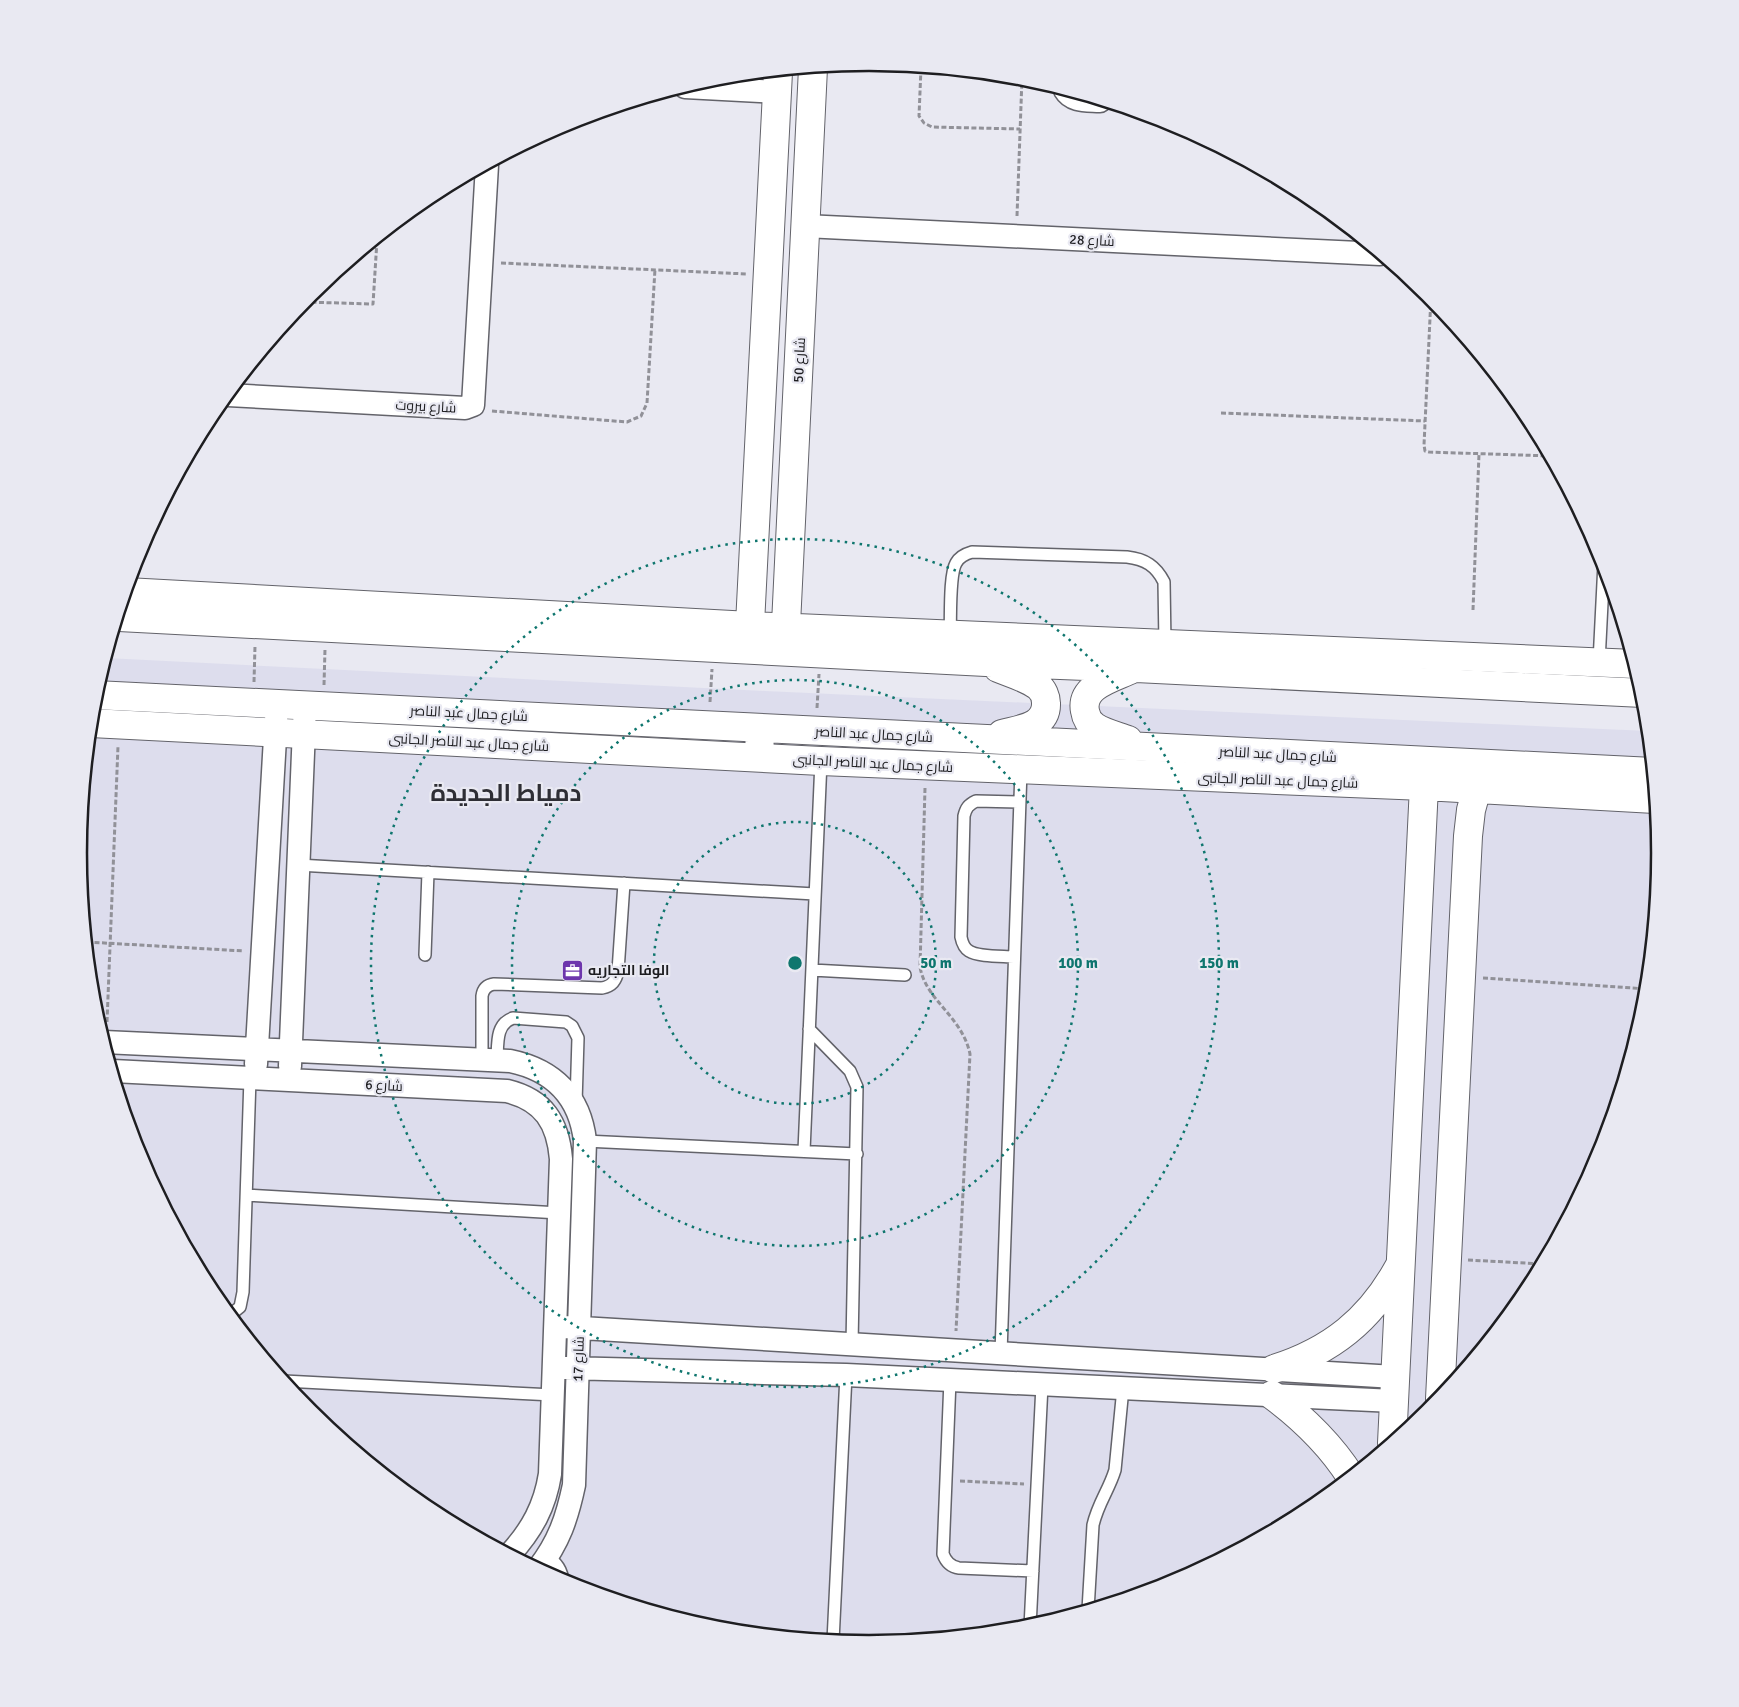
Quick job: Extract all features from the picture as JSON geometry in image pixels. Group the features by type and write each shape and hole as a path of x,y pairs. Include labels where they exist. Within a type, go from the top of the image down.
{"main road":[{"name":"شارع 50","path":"785,639 813,74"},
{"path":"749,638 778,82"},
{"path":"133,592 749,638 785,639 950,634 1628,664"},
{"path":"124,617 713,648 749,638"},
{"path":"785,639 820,654 1635,693"},
{"path":"1446,656 1446,683"},
{"path":"982,739 1034,725 1040,721 1046,706 1046,699 1037,686 986,662"},
{"path":"1136,668 1092,689 1084,702 1084,709 1090,723 1096,728 1148,748"},
{"name":"شارع جمال عبد الناصر","path":"104,694 1148,748 1480,777 1647,772"},
{"name":"شارع جمال عبد الناصر الجانبى","path":"98,724 1021,770 1424,773"},
{"path":"759,728 760,757"},
{"path":"1392,1435 1424,773"},
{"path":"1441,1388 1468,836 1480,777 1650,798"},
{"path":"1348,1473 1329,1447 1273,1382 1294,1363 1314,1354 1349,1331 1379,1300 1401,1264"}],"street":[{"path":"724,85 778,82"},
{"name":"شارع بيروت","path":"236,395 465,408 473,405 475,399 487,171"},
{"name":"شارع 28","path":"805,226 1371,254"},
{"path":"253,1078 257,1049 276,732 265,703"},
{"path":"289,1080 304,733 314,705"},
{"path":"259,1017 292,1019"},
{"path":"111,1042 522,1063 544,1073 563,1088 576,1108 584,1130 585,1141"},
{"name":"شارع 6","path":"119,1071 496,1090 517,1094 536,1104 550,1119 558,1138 561,1159 559,1213"},
{"name":"شارع 17","path":"543,1563 557,1541 564,1525 574,1485 585,1141"},
{"name":"شارع 17","path":"514,1550 537,1518 550,1474 559,1213"},
{"path":"555,1327 1002,1353 1273,1382 1395,1389"},
{"path":"554,1368 846,1375 1123,1388 1273,1382"}],"lane":[{"path":"950,634 953,572 957,560 966,554 972,552 1127,558 1145,561 1153,566 1160,573 1164,582 1165,644"},
{"path":"1599,662 1603,583"},
{"path":"804,1151 821,760"},
{"path":"1002,1353 1021,770"},
{"path":"1014,957 976,954 968,951 960,937 964,816 970,804 976,802 1020,802"},
{"path":"298,865 815,894"},
{"path":"425,955 428,872"},
{"path":"490,1060 482,996 484,989 490,985 602,988 614,983 618,971 624,883"},
{"path":"812,970 904,975"},
{"path":"490,1060 501,1025 506,1020 513,1018 566,1022 572,1026 578,1038 576,1108"},
{"path":"809,1029 844,1064 854,1077 858,1097 852,1344"},
{"path":"235,1311 240,1307 243,1300 246,1195 253,1078"},
{"path":"585,1141 857,1154"},
{"path":"246,1195 559,1213"},
{"path":"833,1635 846,1375"},
{"path":"950,1380 943,1554 949,1564 960,1568 1033,1571"},
{"path":"292,1381 553,1395"},
{"path":"1030,1619 1042,1384"},
{"path":"1088,1604 1093,1525 1099,1505 1115,1470 1123,1388"},
{"path":"543,1563 558,1566 561,1572"}],"path":[{"path":"920,73 919,116 924,124 932,127 1020,129"},
{"path":"1016,236 1022,86"},
{"path":"314,302 373,304 377,246"},
{"path":"482,262 768,275"},
{"path":"465,408 627,422 641,416 647,403 655,270"},
{"path":"1430,308 1424,447 1427,452 1543,456"},
{"path":"1221,413 1425,421"},
{"path":"1473,610 1479,454"},
{"path":"256,624 265,703"},
{"path":"314,705 326,628"},
{"path":"709,725 713,648"},
{"path":"816,731 820,654"},
{"path":"106,1023 119,725"},
{"path":"926,765 920,967 924,983 964,1035 970,1054 954,1350"},
{"path":"93,942 263,953"},
{"path":"1461,977 1640,989"},
{"path":"1447,1258 1535,1264"},
{"path":"946,1480 1037,1484"}],"shaded area":[{"path":"112,658 765,691 1642,731 1650,802 1652,854 1645,956 1637,1006 1625,1056 1610,1105 1592,1153 1571,1199 1547,1245 1520,1288 1490,1330 1423,1407 1346,1474 1304,1504 1261,1531 1169,1576 1121,1594 1072,1609 1022,1621 972,1629 870,1636 818,1634 767,1629 717,1621 667,1609 618,1594 570,1576 524,1555 478,1531 435,1504 393,1474 316,1407 281,1369 249,1330 219,1288 192,1245 147,1153 129,1105 114,1056 102,1006 94,956 87,854 89,802 94,751 102,701"}],"place":[{"name":"الوفا التجاريه","path":"572,970"}],"district":[{"name":"دمياط الجديدة","path":"506,793"}]}
